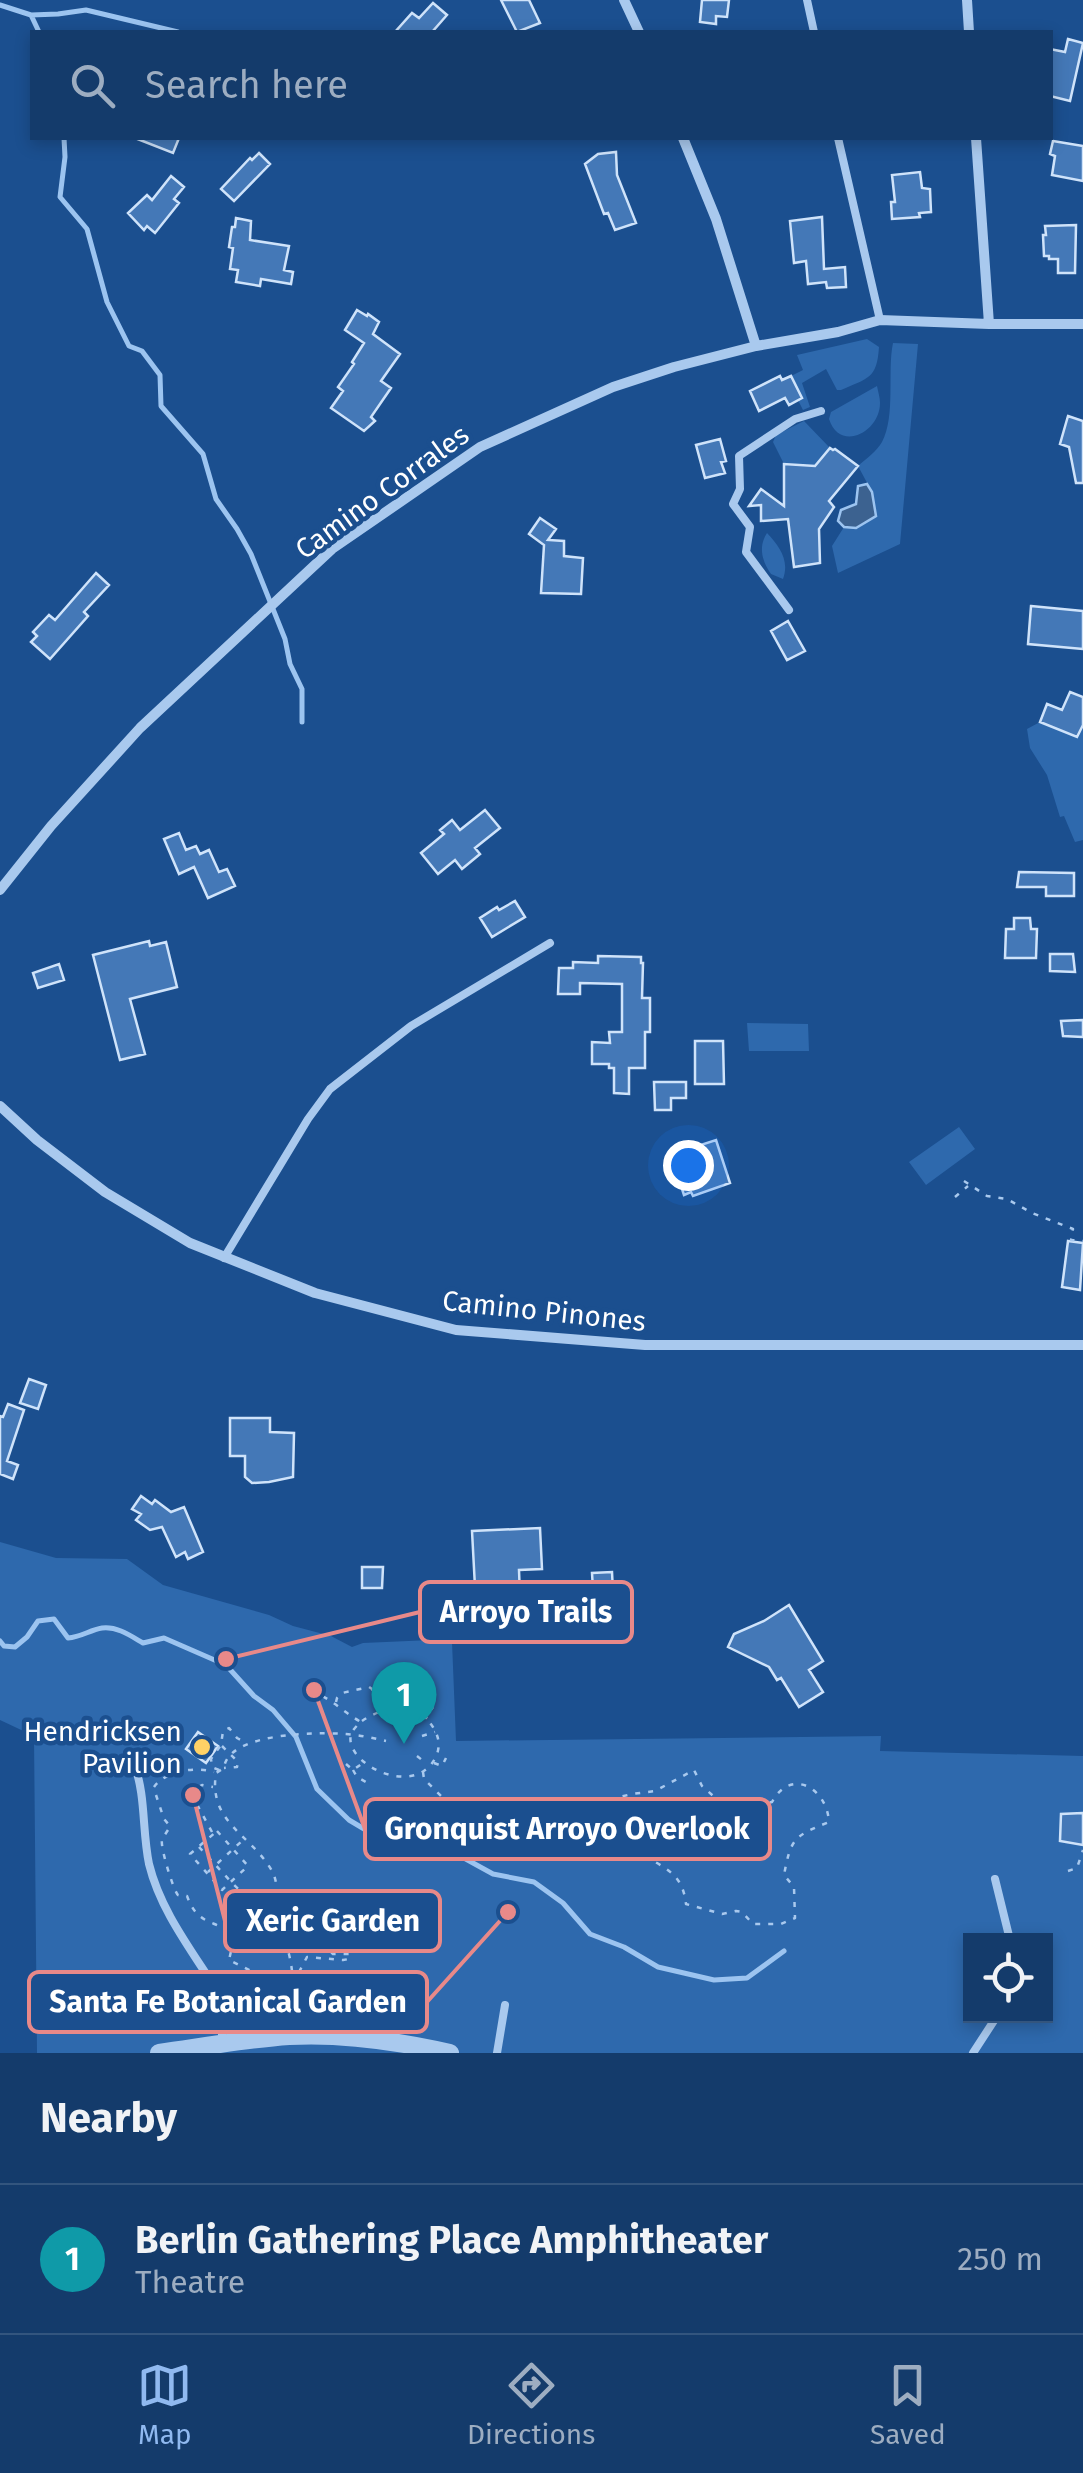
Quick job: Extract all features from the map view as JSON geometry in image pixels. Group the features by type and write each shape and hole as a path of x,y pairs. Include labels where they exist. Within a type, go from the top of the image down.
{"street":[{"path":"624,0 637,30"},
{"path":"967,0 969,30"},
{"path":"685,140 716,219 756,346"},
{"path":"976,140 989,324"},
{"name":"Camino Corrales","path":"0,890 51,826 140,728 332,549 480,447 613,387 674,367 880,320 1083,324"},
{"name":"Camino Pinones","path":"0,1106 105,1192 174,1234 315,1293 456,1330 645,1345 1083,1346"},
{"path":"159,2053 291,2036 390,2041 450,2053"}],"lane":[{"path":"806,0 814,30"},
{"path":"838,140 880,320"},
{"path":"790,610 746,552 750,527 734,504 740,489 739,456 794,419 821,411"},
{"path":"224,1258 330,1089 411,1026 550,943"},
{"path":"134,1764 153,1880 178,1930 214,1986 230,1989 294,1982"},
{"path":"996,1878 1008,1933"},
{"path":"217,1986 223,2044"},
{"path":"497,2053 505,2005"},
{"path":"973,2053 992,2023"}],"path":[{"path":"955,1197 966,1183 987,1196 1008,1199 1073,1229 1071,1240 1083,1241"},
{"path":"336,1704 342,1693 369,1687 380,1710"},
{"path":"311,1691 360,1722"},
{"path":"396,1696 418,1703"},
{"path":"403,1710 407,1699"},
{"path":"426,1718 433,1707"},
{"path":"380,1710 403,1710 426,1718 436,1732 439,1746 424,1772 401,1778 377,1771 364,1762 356,1753 351,1734 360,1722 380,1710"},
{"path":"220,1771 212,1767 211,1760 221,1745 223,1732 229,1728 248,1744"},
{"path":"292,1963 278,1916 277,1888 271,1870 220,1812 214,1788 220,1771 230,1754 266,1739 311,1732 386,1740"},
{"path":"422,1736 436,1732"},
{"path":"221,1745 238,1762 238,1767 191,1770 162,1777 155,1783 155,1793 170,1826 162,1853 174,1890 187,1896 198,1915 229,1934 230,1960"},
{"path":"417,1756 442,1766 446,1758"},
{"path":"353,1770 364,1762"},
{"path":"346,1764 357,1778 372,1785"},
{"path":"424,1772 424,1780 448,1803 496,1833 523,1830 559,1843 589,1834 612,1820 646,1843 650,1859 678,1880 686,1904 722,1914 742,1912 753,1924 780,1924 795,1918 794,1887 784,1875 789,1850 802,1832 828,1822 828,1808 816,1790 802,1784 790,1785 778,1791 772,1802 760,1805 718,1802 702,1786 694,1770 654,1791 578,1807 541,1808 523,1830"},
{"path":"398,1784 401,1778"},
{"path":"213,1833 194,1800 196,1788 214,1788"},
{"path":"216,1831 248,1866 222,1890 190,1854 199,1846 216,1831"},
{"path":"207,1873 244,1839"},
{"path":"199,1846 247,1897 254,1899 277,1888"},
{"path":"1068,1871 1077,1868 1083,1850"},
{"path":"232,1942 240,1942 246,1934 240,1917 247,1897"},
{"path":"294,1982 307,1957 349,1959 349,1954 333,1954 326,1948"},
{"path":"331,1983 330,1993 353,1995 354,1984"}],"shaded area":[{"path":"867,339 879,347 873,372 858,383 837,390 826,369 802,383 810,407 803,410 791,376 803,370 797,355"},
{"path":"893,343 918,344 900,544 838,573 832,546 844,527 856,528 872,492 858,466 877,449 886,431"},
{"path":"877,386 878,413 867,430 850,437 834,429 829,419 831,412"},
{"path":"804,421 830,448 815,466 784,464 773,442 776,435"},
{"path":"867,484 876,516 856,528 844,527 838,521 841,510 856,504 858,486"},
{"path":"767,533 784,560 783,579 771,574 763,559"},
{"path":"1040,722 1076,737 1083,726 1083,840 1075,842 1064,816 1060,817 1047,775 1030,748 1027,729"},
{"path":"747,1023 808,1024 809,1051 749,1051"},
{"path":"959,1127 975,1149 926,1185 909,1162"},
{"path":"0,1542 56,1558 127,1559 163,1585 269,1615 352,1647 363,1643 452,1642 456,1741 881,1736 880,1751 1083,1756 1083,2053 37,2053 34,1736 0,1720"}],"building":[{"path":"501,0 529,0 540,23 516,30"},
{"path":"702,0 729,0 727,17 716,16 716,24 700,22"},
{"path":"433,3 447,15 434,30 397,30 412,13 419,18"},
{"path":"1068,39 1083,43 1070,101 1053,97 1053,50 1065,52"},
{"path":"140,140 178,140 173,153"},
{"path":"1053,141 1083,146 1083,181 1052,175"},
{"path":"616,152 617,175 636,223 615,230 608,213 604,214 585,164 598,154"},
{"path":"259,153 270,164 234,201 221,189"},
{"path":"920,172 922,188 930,189 931,212 892,219 892,175"},
{"path":"171,176 184,187 174,199 179,203 155,233 147,226 144,230 128,213 147,195 152,200"},
{"path":"822,217 824,269 845,267 846,287 827,288 826,282 808,284 806,261 794,263 790,221"},
{"path":"236,218 251,221 250,240 289,246 284,270 293,272 291,284 261,279 260,286 236,282 238,270 230,269 233,248 229,247"},
{"path":"1076,225 1075,273 1058,273 1058,259 1044,256 1045,226"},
{"path":"357,310 379,322 373,334 400,354 381,381 391,388 371,417 375,421 364,431 331,408 343,391 338,387 364,343 345,330"},
{"path":"780,376 782,380 791,376 802,398 789,405 785,398 759,411 750,391"},
{"path":"1068,416 1083,421 1083,483 1076,483 1069,447 1060,444"},
{"path":"720,439 725,473 705,478 696,445"},
{"path":"830,448 858,466 829,501 834,507 819,529 820,563 794,567 788,519 761,521 761,505 749,506 761,489 784,506 784,464 815,466"},
{"path":"540,518 556,529 548,540 564,541 564,556 583,558 581,594 541,593 544,545 529,534"},
{"path":"96,573 109,585 50,659 31,642 37,636 33,632 49,615 55,620"},
{"path":"1031,606 1083,611 1083,649 1028,644"},
{"path":"788,621 805,651 787,660 771,631"},
{"path":"1070,692 1083,697 1083,725 1077,737 1040,722 1047,704 1062,710"},
{"path":"485,810 500,828 475,848 480,854 462,869 455,860 438,874 421,853 444,834 440,830 452,820 460,830"},
{"path":"179,833 186,850 196,846 200,854 209,850 219,872 227,869 235,886 208,898 194,867 179,874 164,839"},
{"path":"1019,872 1074,873 1074,896 1046,896 1046,887 1017,887"},
{"path":"515,901 525,917 492,937 480,918"},
{"path":"1014,918 1030,918 1031,929 1037,929 1036,958 1005,958 1006,929 1014,929"},
{"path":"149,941 150,946 166,942 177,987 130,999 145,1054 120,1060 93,955"},
{"path":"1050,954 1073,954 1075,972 1050,971"},
{"path":"598,956 641,957 643,963 642,998 650,998 650,1032 645,1032 645,1068 629,1068 629,1094 614,1093 614,1068 609,1068 609,1064 592,1064 592,1042 610,1043 609,1032 622,1032 622,984 580,983 580,994 558,994 559,968 573,968 573,962 598,963"},
{"path":"59,964 64,980 38,988 33,973"},
{"path":"1083,1020 1083,1037 1063,1036 1061,1021"},
{"path":"695,1041 723,1041 724,1084 695,1084"},
{"path":"654,1082 686,1082 686,1098 671,1098 671,1110 655,1110"},
{"path":"716,1140 730,1183 693,1196 691,1192 684,1195 678,1177 690,1173 682,1151"},
{"path":"1068,1241 1083,1243 1080,1290 1062,1287"},
{"path":"29,1379 46,1385 38,1409 20,1403"},
{"path":"8,1404 24,1410 7,1461 18,1465 13,1479 0,1474 0,1416 3,1417"},
{"path":"230,1418 270,1418 270,1432 294,1433 293,1477 252,1483 245,1477 245,1456 230,1456"},
{"path":"141,1496 152,1504 155,1500 171,1512 184,1507 203,1552 188,1559 185,1552 176,1557 162,1527 150,1530 136,1520 141,1514 132,1509"},
{"path":"540,1528 542,1569 519,1570 520,1597 509,1598 510,1606 491,1607 487,1587 475,1587 472,1531"},
{"path":"362,1567 383,1567 382,1588 362,1588"},
{"path":"612,1572 613,1592 606,1592 607,1624 585,1625 584,1590 593,1590 592,1573"},
{"path":"789,1605 823,1661 809,1670 823,1692 799,1707 769,1667 728,1647 734,1634"},
{"name":"Hendricksen Pavilion","path":"198,1732 218,1746 206,1763 186,1749"},
{"path":"1083,1813 1083,1845 1060,1841 1061,1814"}],"waterway":[{"path":"0,5 31,15 86,10 170,30"},
{"path":"31,15 38,30"},
{"path":"64,140 60,197 87,229 107,302 129,346 142,351 160,375 161,406 203,454 216,499 251,554 302,689 302,722"},
{"path":"0,1641 4,1646 15,1647 38,1621 54,1619 68,1638 108,1628 143,1643 164,1638 226,1665 296,1737 317,1789 349,1820 394,1851 453,1852 493,1874 534,1882 563,1903 590,1934 624,1947 658,1967 714,1980 747,1978 784,1951"}],"place":[{"name":"Arroyo Trails","path":"226,1659"},
{"name":"Gronquist Arroyo Overlook","path":"314,1690"},
{"name":"Berlin Gathering Place Amphitheater","path":"404,1744"},
{"name":"Hendricksen Pavilion","path":"202,1747"},
{"name":"Xeric Garden","path":"193,1795"},
{"name":"Santa Fe Botanical Garden","path":"508,1912"}]}
